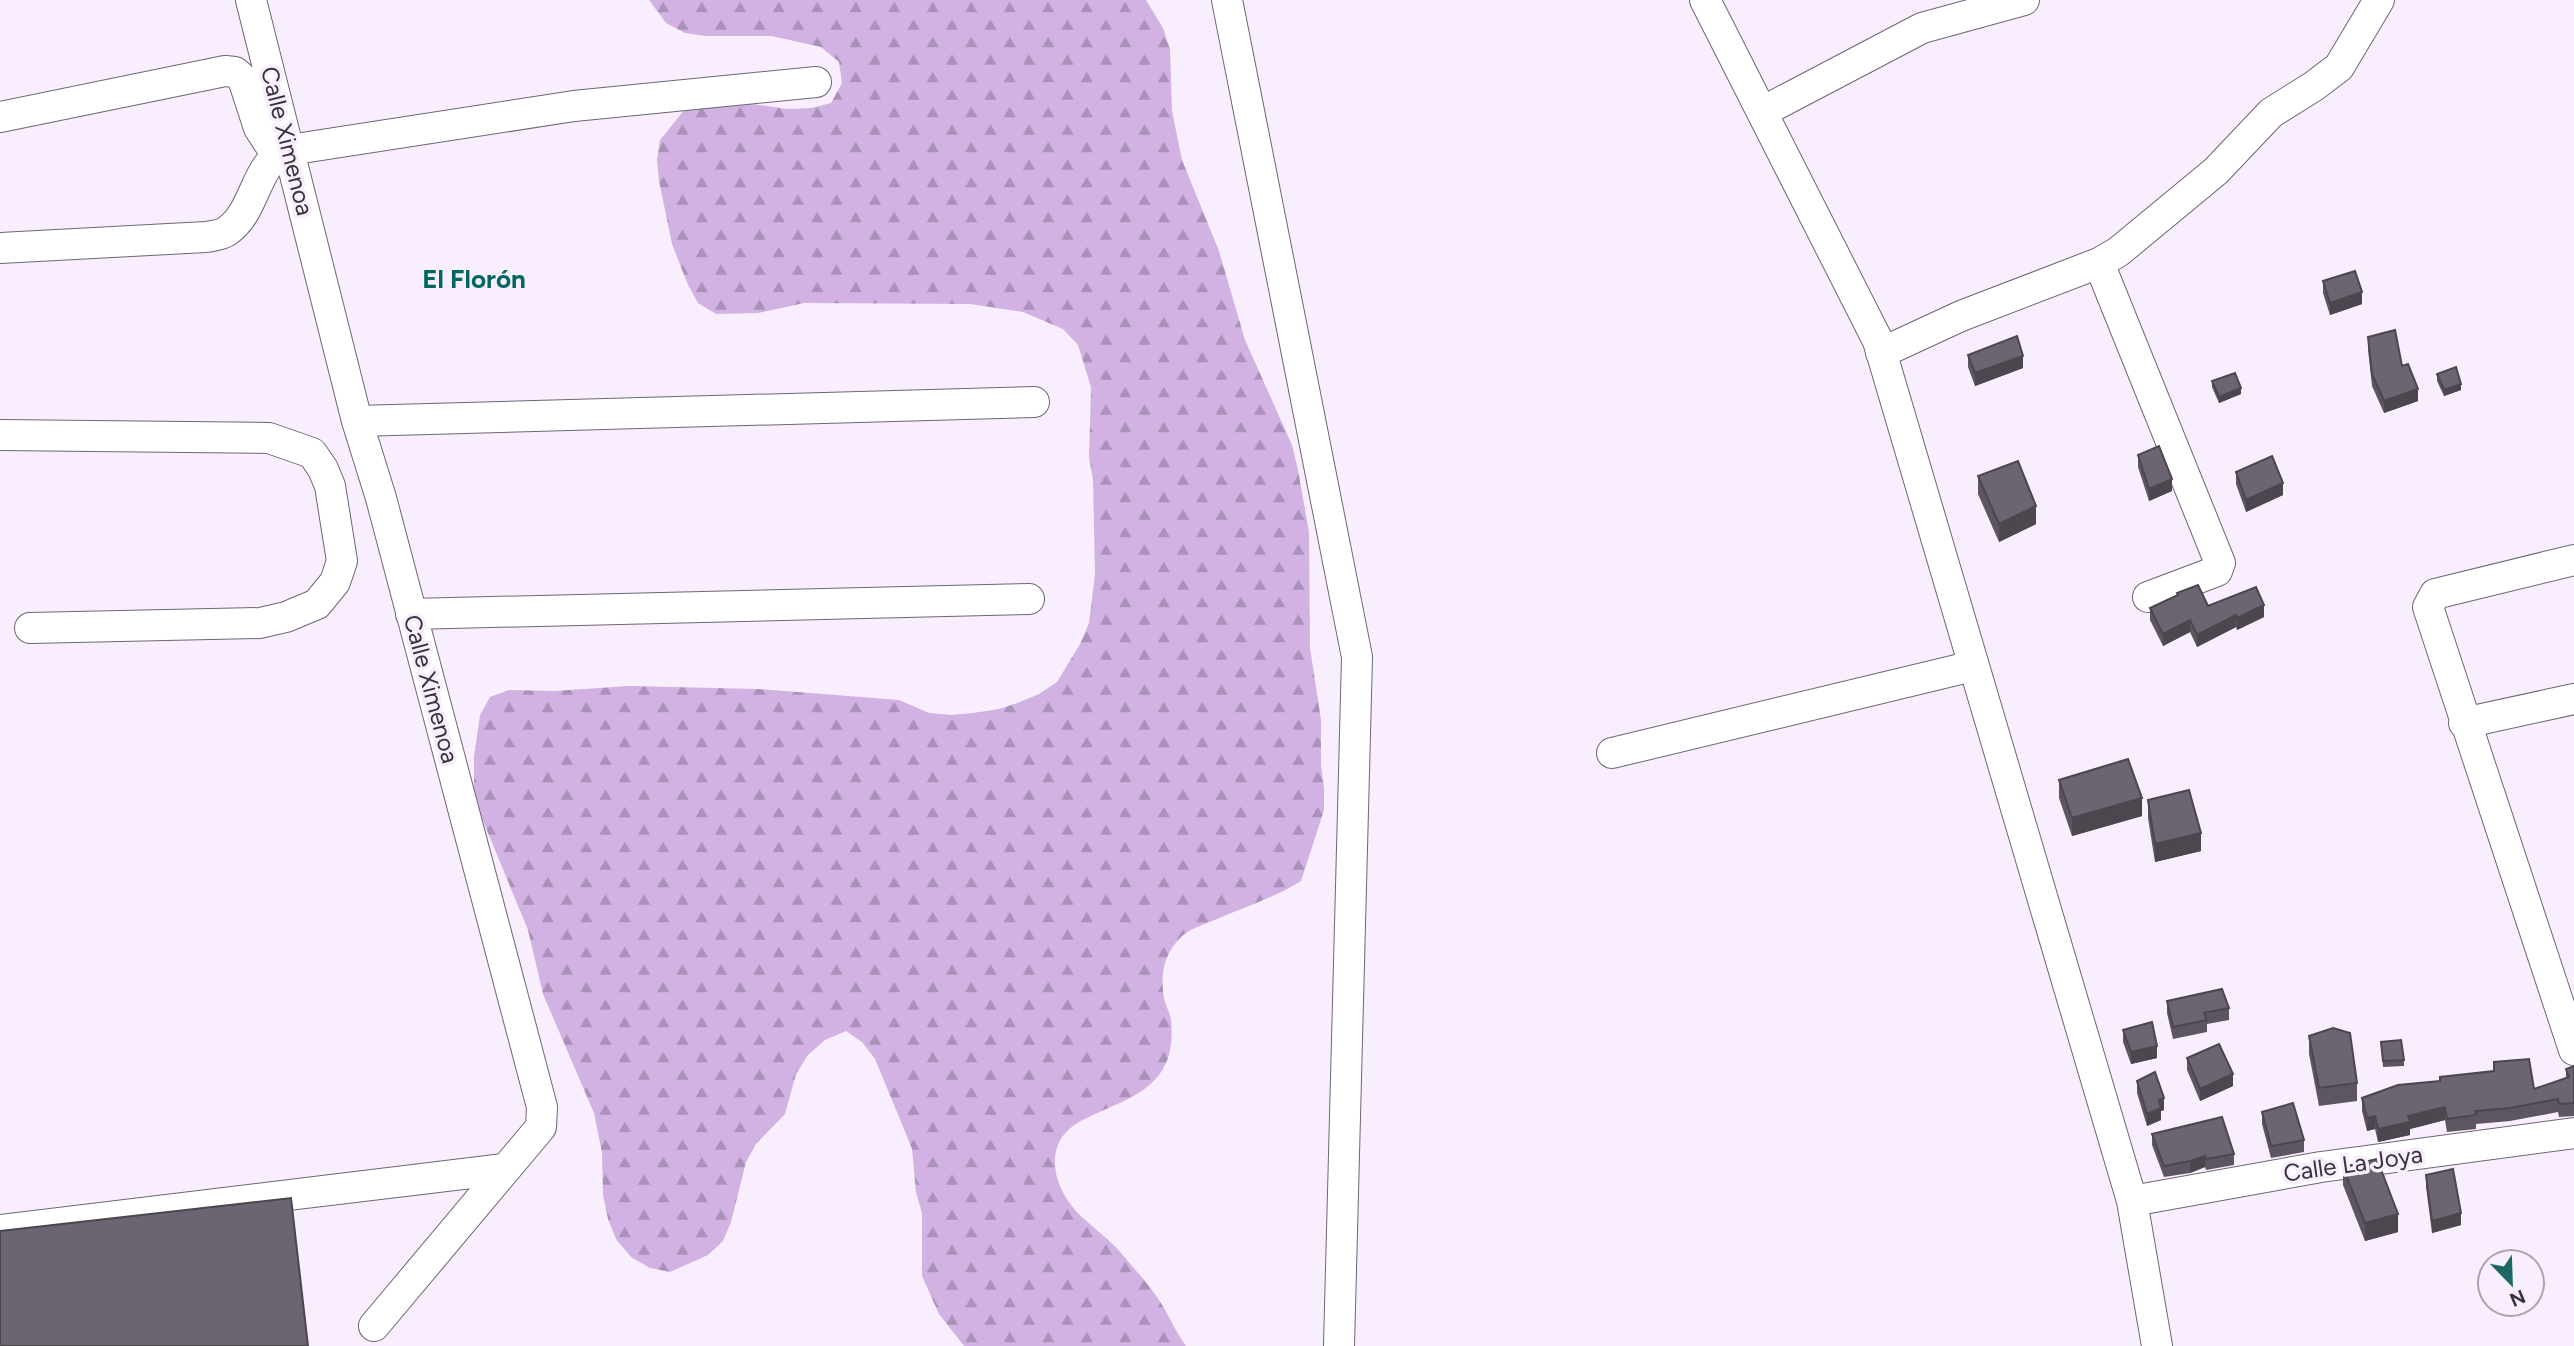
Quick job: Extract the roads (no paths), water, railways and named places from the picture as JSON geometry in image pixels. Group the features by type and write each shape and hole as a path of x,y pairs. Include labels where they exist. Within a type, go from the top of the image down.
{"street":[{"name":"Calle Ximenoa","path":"251,0 283,152 357,421 381,498 542,1107 541,1126 374,1326"},
{"path":"1227,0 1357,657 1339,1346"},
{"path":"1705,0 1878,341 2132,1201 2157,1346"},
{"path":"1762,112 1922,28 2024,0"},
{"path":"1881,352 1961,316 2099,263 2118,252 2216,171 2271,113 2314,86 2339,66 2379,0"},
{"path":"0,117 225,71 236,72 243,79 259,128 283,152"},
{"path":"0,248 206,237 226,233 254,196 261,175 283,152 574,106 816,82"},
{"path":"2099,263 2220,563 2217,571 2148,597"},
{"path":"357,421 1034,402"},
{"path":"0,435 269,439 290,444 312,453 323,469 330,486 342,561 335,582 317,604 286,617 260,623 30,628"},
{"path":"330,486 344,485 381,498"},
{"path":"2574,561 2435,594 2428,607 2464,723 2574,1050"},
{"path":"411,614 1028,599"},
{"path":"1612,753 1973,666"},
{"path":"2464,723 2574,699"},
{"name":"Calle La Joya","path":"2132,1201 2321,1167 2574,1133"},
{"path":"0,1230 504,1169"}],"district":[{"name":"El Florón","path":"474,279"}]}
